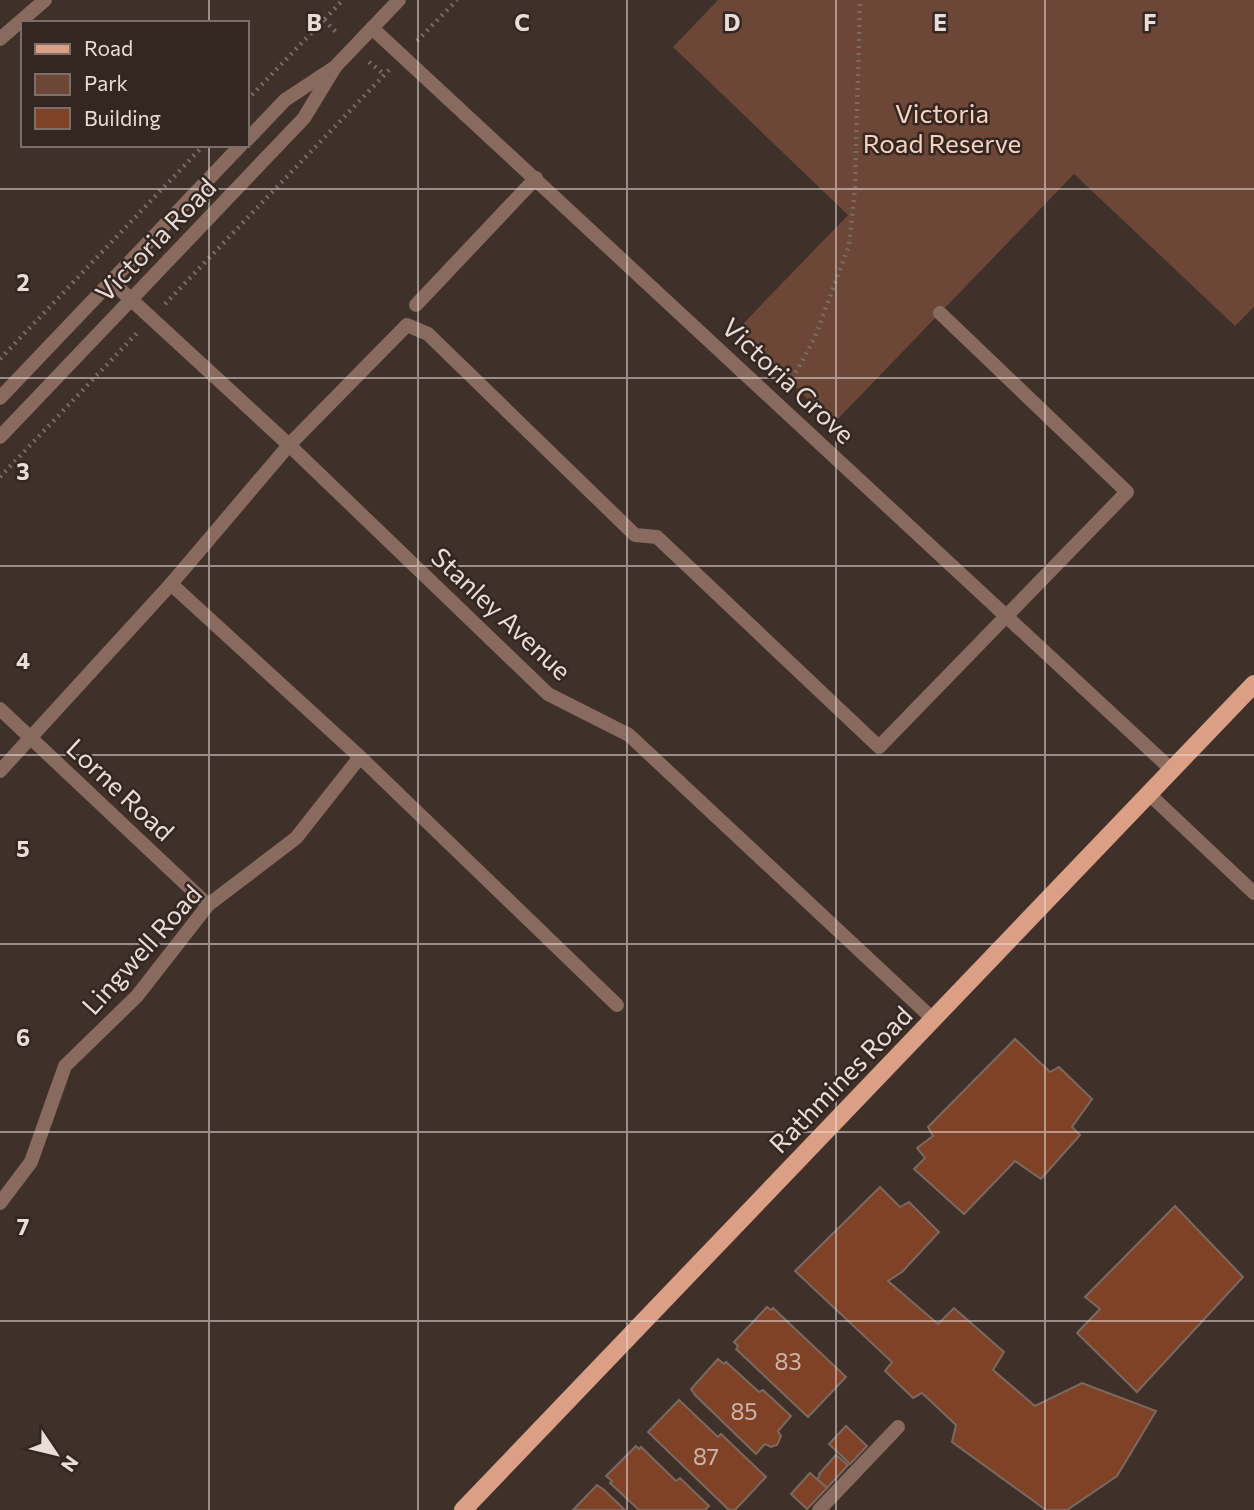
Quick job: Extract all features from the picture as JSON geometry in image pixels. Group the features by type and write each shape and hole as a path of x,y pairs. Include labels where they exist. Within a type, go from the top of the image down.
{"main road":[{"name":"Rathmines Road","path":"463,1510 1254,684"}],"street":[{"path":"0,39 45,0"},
{"name":"Victoria Road","path":"248,139 285,100 334,67 399,0"},
{"name":"Victoria Grove","path":"372,28 1171,770"},
{"name":"Victoria Road","path":"0,438 304,118 334,67"},
{"name":"Victoria Road","path":"0,398 240,147"},
{"path":"416,305 536,178"},
{"name":"Stanley Avenue","path":"111,281 289,445 548,694 629,735 933,1019"},
{"path":"0,771 171,584 289,445 407,325 428,334 635,535 657,537 879,747 1126,492 940,313"},
{"path":"171,584 360,757 618,1005"},
{"name":"Lorne Road","path":"0,709 208,905"},
{"name":"Lingwell Road","path":"0,1203 31,1162 65,1066 137,996 208,905 296,838 360,757"},
{"path":"1149,794 1254,893"},
{"path":"820,1510 898,1427"}],"path":[{"path":"248,99 343,0"},
{"path":"0,477 457,0"},
{"path":"779,404 815,337 849,245 855,188 860,0"},
{"path":"0,359 202,147"}],"green space":[{"name":"Victoria Road Reserve","path":"718,0 1254,0 1254,307 1235,326 1074,174 833,424 737,330 848,215 673,47"}],"building":[{"path":"1015,1039 1050,1072 1059,1067 1092,1099 1072,1127 1080,1135 1041,1179 1015,1161 964,1214 914,1169 925,1158 917,1148 933,1136 928,1127"},
{"path":"880,1187 900,1207 909,1202 939,1232 902,1272 888,1281 938,1324 954,1308 1004,1352 993,1370 1035,1406 1082,1383 1156,1411 1117,1476 1067,1510 1046,1510 952,1442 956,1425 922,1393 913,1398 885,1371 892,1362 795,1271"},
{"path":"1175,1206 1243,1277 1137,1392 1077,1333 1100,1309 1085,1297"},
{"path":"767,1307 771,1310 773,1308 846,1377 808,1417 736,1349 738,1346 734,1342"},
{"path":"718,1359 724,1364 726,1362 759,1392 763,1390 791,1416 778,1431 781,1436 777,1445 771,1447 765,1444 756,1454 695,1395 691,1389"},
{"path":"679,1400 718,1437 721,1434 766,1477 735,1510 729,1510 648,1432"},
{"path":"846,1426 867,1446 850,1464 829,1444"},
{"path":"636,1446 639,1449 641,1447 676,1481 680,1478 709,1506 705,1510 639,1510 606,1476"},
{"path":"836,1455 848,1465 827,1488 817,1479"},
{"path":"810,1473 827,1488 807,1509 791,1494"},
{"path":"597,1485 603,1489 625,1510 573,1510"}]}
